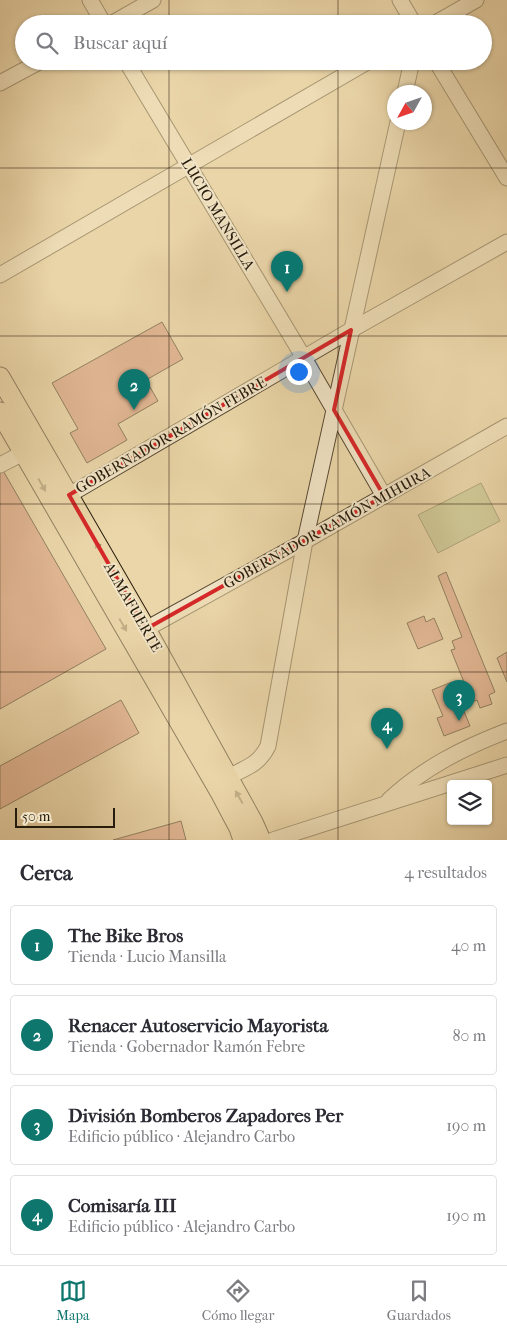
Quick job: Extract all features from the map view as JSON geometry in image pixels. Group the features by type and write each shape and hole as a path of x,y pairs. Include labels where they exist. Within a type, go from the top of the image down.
{"main road":[{"name":"ALMAFUERTE","path":"0,377 146,629 261,840"},
{"name":"ALMAFUERTE","path":"0,412 221,794 244,840"}],"street":[{"path":"90,0 99,15"},
{"path":"127,15 153,0"},
{"path":"400,0 409,15"},
{"path":"450,15 476,0"},
{"path":"0,83 24,70"},
{"name":"LUCIO MANSILLA","path":"131,70 304,358 384,496"},
{"path":"0,275 354,70"},
{"path":"407,85 410,70"},
{"path":"441,70 507,178"},
{"path":"228,777 254,764 263,756 268,746 305,541 396,130"},
{"name":"GOBERNADOR RAMÓN FEBRE","path":"69,495 351,330 507,242"},
{"name":"GOBERNADOR RAMÓN MIHURA","path":"146,629 507,426"},
{"path":"0,465 23,452"},
{"path":"385,804 403,786 453,754 507,731"},
{"path":"273,840 507,765"}],"highlighted area":[{"path":"351,330 334,410 384,496 146,629 69,495"}],"green space":[{"path":"481,483 500,521 438,553 418,515"}],"building":[{"path":"162,322 183,359 146,380 158,401 118,424 127,440 87,463 70,433 78,429 52,383"},
{"path":"0,467 106,649 0,709"},
{"path":"446,572 495,692 489,695 492,704 480,708 477,700 472,702 451,650 455,649 452,641 462,637 438,576"},
{"path":"424,616 426,622 434,618 443,639 418,649 407,623"},
{"path":"507,652 507,682 497,658"},
{"path":"452,682 470,726 444,736 437,718 443,716 432,690"},
{"path":"121,700 139,733 0,809 0,766"},
{"path":"181,821 186,840 113,840"}],"place":[{"name":"The Bike Bros","path":"287,292"},
{"name":"Renacer Autoservicio Mayorista","path":"134,410"},
{"name":"División Bomberos Zapadores Per","path":"459,721"},
{"name":"Comisaría III","path":"387,749"}]}
